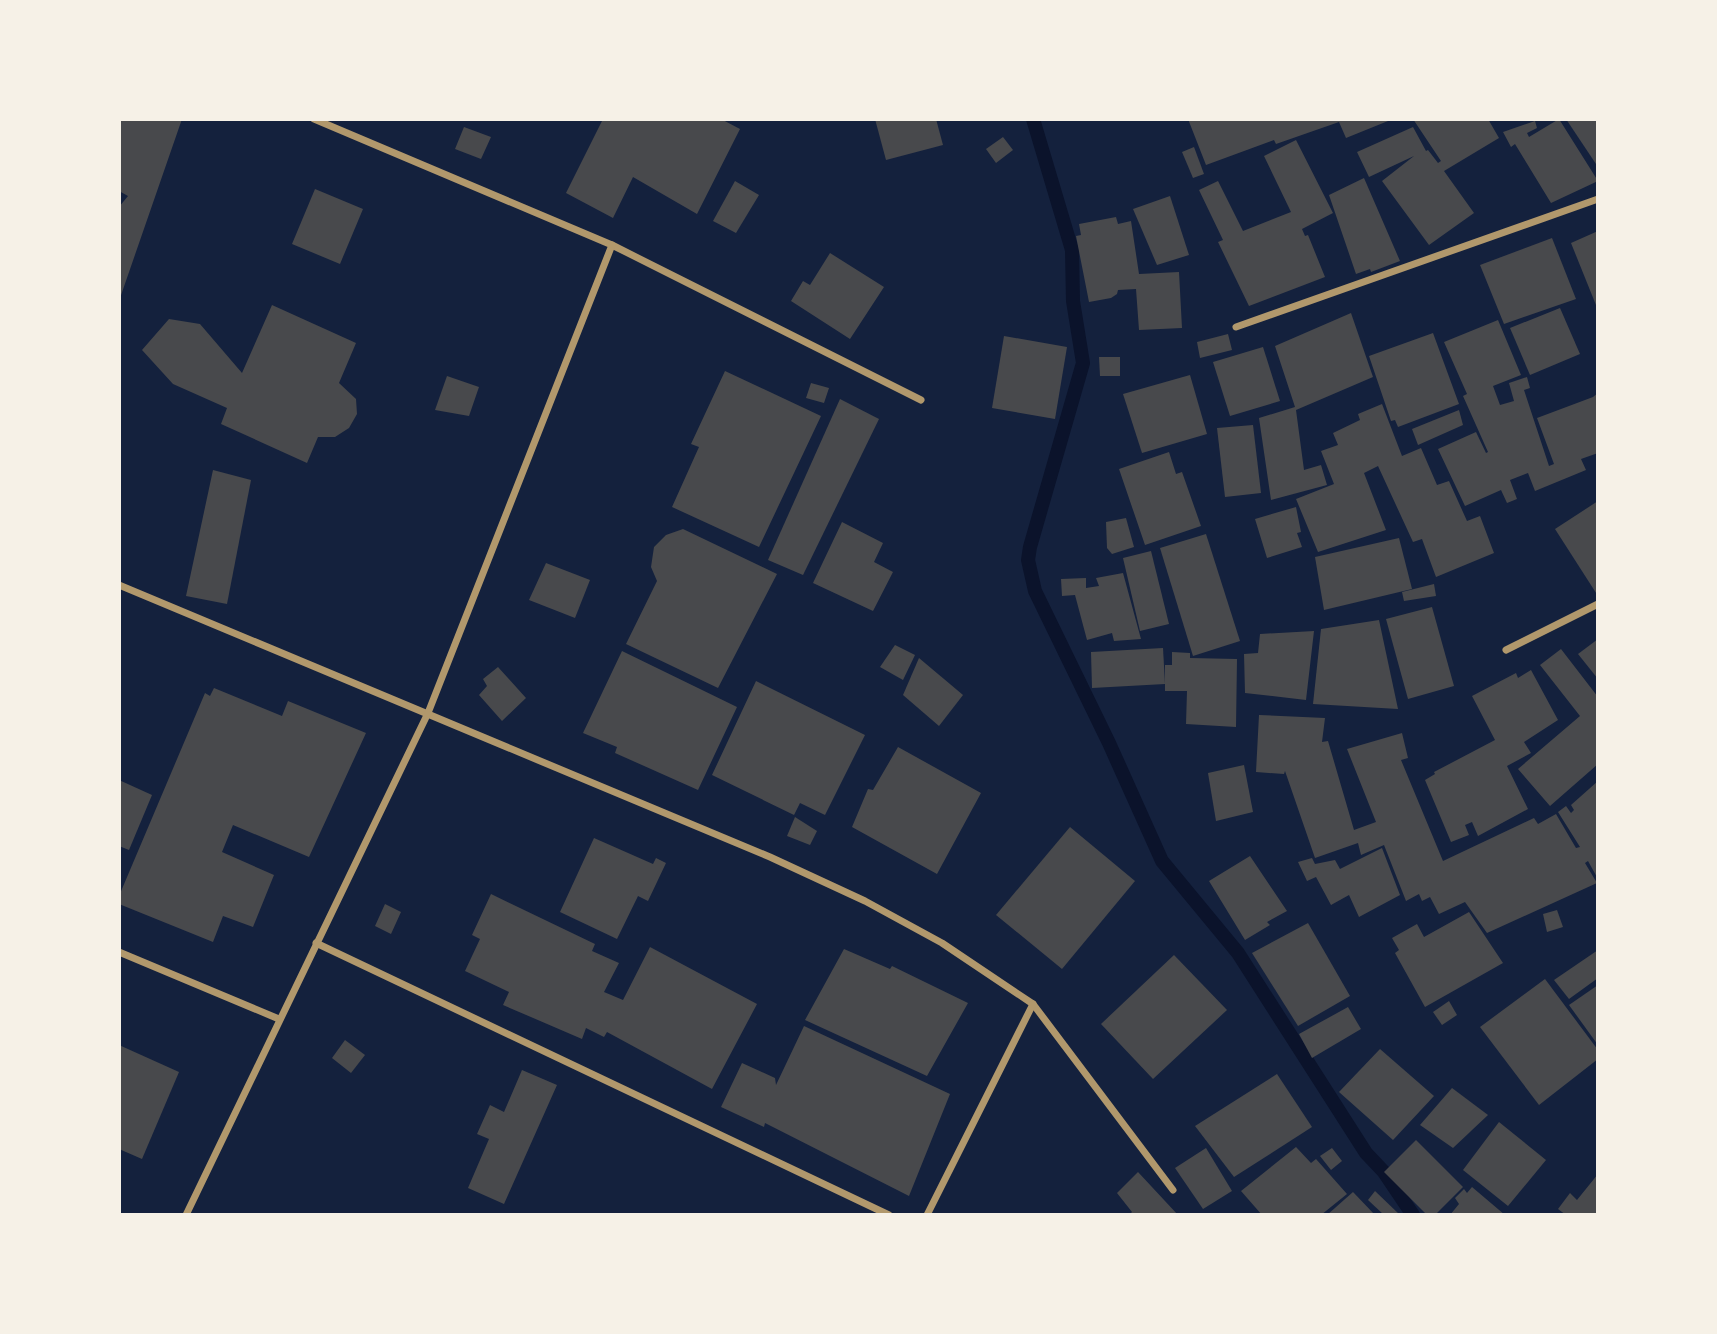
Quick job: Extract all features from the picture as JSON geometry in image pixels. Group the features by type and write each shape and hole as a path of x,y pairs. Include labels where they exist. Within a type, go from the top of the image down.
{"street":[{"path":"314,119 612,245 921,400"},
{"path":"1236,327 1598,199"},
{"path":"186,1215 428,713 612,245"},
{"path":"119,585 770,857 865,901 942,943 1033,1004 1173,1190"},
{"path":"1506,650 1598,604"},
{"path":"316,943 889,1215"},
{"path":"119,952 279,1019"},
{"path":"927,1215 1033,1004"}],"building":[{"path":"119,119 182,119 119,301 119,207 128,196 119,191"},
{"path":"603,119 721,119 740,129 697,214 633,177 613,218 566,193"},
{"path":"875,119 936,119 943,145 886,160"},
{"path":"1188,119 1393,119 1346,138 1339,122 1276,144 1274,140 1206,165"},
{"path":"1413,119 1488,119 1499,138 1444,171 1474,213 1429,245 1382,181 1414,156 1369,177 1357,152 1413,127 1426,151 1428,150 1438,163 1441,161"},
{"path":"1559,119 1598,181 1551,203 1515,144 1511,147 1503,132 1535,121 1537,128 1527,133 1529,137"},
{"path":"1566,119 1598,119 1598,167"},
{"path":"464,127 491,137 481,159 455,149"},
{"path":"1003,137 1013,150 996,163 986,149"},
{"path":"1296,140 1333,213 1302,229 1305,236 1308,235 1325,277 1249,306 1218,242 1223,240 1199,190 1218,181 1243,231 1291,212 1264,156"},
{"path":"1194,147 1204,174 1193,178 1182,152"},
{"path":"1364,178 1400,261 1371,272 1370,269 1356,274 1329,195"},
{"path":"735,181 759,195 736,233 713,221"},
{"path":"315,189 363,209 340,264 292,244"},
{"path":"1170,196 1189,255 1157,265 1133,209"},
{"path":"1116,217 1118,224 1131,221 1139,274 1179,272 1182,328 1139,330 1136,289 1118,290 1111,298 1089,302 1076,236 1081,235 1079,224"},
{"path":"1598,231 1598,310 1571,243"},
{"path":"1552,238 1576,299 1504,324 1480,265"},
{"path":"830,253 884,287 850,339 791,301 803,281 810,285"},
{"path":"272,305 356,343 339,383 356,399 357,414 349,428 335,437 318,437 307,463 221,424 227,408 173,384 142,350 169,319 200,324 242,373"},
{"path":"1560,308 1580,354 1530,375 1510,328"},
{"path":"1351,313 1373,377 1296,410 1304,470 1321,465 1327,485 1271,500 1259,418 1295,407 1275,346"},
{"path":"1498,320 1521,375 1493,386 1500,405 1514,401 1509,383 1527,377 1530,388 1524,390 1549,466 1554,464 1537,418 1598,393 1598,453 1581,459 1586,470 1535,491 1528,473 1510,480 1517,499 1507,503 1501,490 1465,506 1438,449 1476,432 1486,453 1488,452 1463,396 1467,394 1444,342"},
{"path":"1433,333 1459,404 1398,427 1395,420 1391,421 1369,356"},
{"path":"1228,334 1232,350 1200,358 1197,342"},
{"path":"1004,336 1067,347 1055,419 992,408"},
{"path":"1263,347 1280,401 1230,416 1213,362"},
{"path":"1099,357 1120,357 1120,376 1100,376"},
{"path":"725,371 821,416 759,547 672,507 699,447 691,444"},
{"path":"1190,375 1207,434 1142,453 1123,394"},
{"path":"447,376 479,387 469,416 435,410"},
{"path":"811,383 829,388 824,403 806,398"},
{"path":"840,399 879,419 803,575 768,560"},
{"path":"1382,404 1402,456 1421,448 1437,485 1449,481 1467,521 1480,516 1494,553 1436,577 1422,539 1413,542 1378,466 1364,473 1386,530 1318,552 1296,499 1334,484 1321,451 1338,445 1333,433 1360,420 1358,414"},
{"path":"1459,410 1463,425 1418,445 1412,429"},
{"path":"1253,425 1261,493 1225,497 1217,428"},
{"path":"1169,452 1176,474 1182,472 1201,526 1145,545 1119,469"},
{"path":"213,470 251,480 227,604 186,596"},
{"path":"1598,501 1598,596 1555,529"},
{"path":"1296,507 1301,532 1297,533 1302,547 1267,558 1255,519"},
{"path":"1126,518 1134,547 1112,554 1107,548 1106,522"},
{"path":"842,522 883,543 874,562 893,572 873,611 813,583"},
{"path":"683,529 777,574 718,688 626,644 657,581 651,567 654,547 666,535"},
{"path":"1206,534 1240,641 1193,656 1160,548"},
{"path":"1399,538 1412,589 1324,610 1315,557"},
{"path":"1151,551 1169,624 1140,631 1123,558"},
{"path":"546,563 590,580 575,618 529,600"},
{"path":"1123,573 1141,639 1114,641 1112,633 1087,640 1075,595 1062,596 1061,579 1086,578 1086,588 1099,586 1096,578"},
{"path":"1434,584 1436,596 1404,601 1402,592"},
{"path":"1432,607 1454,686 1408,699 1386,619"},
{"path":"1379,620 1398,709 1313,704 1321,629"},
{"path":"1314,631 1306,700 1245,693 1244,654 1258,653 1260,634"},
{"path":"1598,639 1598,679 1578,654"},
{"path":"895,645 915,655 903,680 880,667"},
{"path":"1163,648 1165,684 1092,688 1091,652"},
{"path":"1561,649 1598,697 1598,764 1550,806 1518,769 1580,716 1540,665"},
{"path":"622,651 737,707 698,790 615,753 617,747 583,733"},
{"path":"1172,652 1190,653 1190,658 1237,659 1236,727 1186,724 1187,691 1165,691 1165,665 1172,665"},
{"path":"919,658 963,695 939,726 903,695"},
{"path":"498,667 526,698 502,721 479,695 487,686 483,679"},
{"path":"1531,670 1558,720 1524,742 1531,753 1507,766 1528,809 1478,836 1472,822 1465,825 1469,835 1451,842 1425,780 1435,774 1434,772 1495,740 1472,696 1516,673 1518,678"},
{"path":"756,681 865,735 825,815 800,803 794,815 712,775"},
{"path":"214,688 282,716 288,701 366,733 309,857 233,825 222,852 274,875 253,927 223,916 213,942 119,904 119,896 205,693 210,696"},
{"path":"1259,715 1325,718 1322,742 1328,741 1354,830 1376,822 1347,749 1402,733 1408,758 1401,760 1443,861 1534,818 1538,824 1556,814 1576,848 1580,847 1558,812 1566,806 1571,813 1574,810 1571,805 1598,781 1598,879 1588,861 1585,863 1597,883 1487,933 1465,902 1439,914 1430,897 1422,901 1419,894 1406,901 1384,845 1361,855 1358,843 1315,858 1285,771 1284,774 1256,772"},
{"path":"898,747 981,793 937,874 852,827 868,789 873,790"},
{"path":"1244,765 1253,812 1216,821 1208,773"},
{"path":"119,780 152,795 129,850 119,846"},
{"path":"795,817 817,831 810,845 787,836"},
{"path":"1070,827 1135,881 1062,969 996,915"},
{"path":"594,838 653,864 656,858 666,863 648,901 638,896 617,939 560,912"},
{"path":"1382,848 1400,895 1359,917 1349,895 1331,905 1316,877 1307,881 1298,862 1312,858 1315,864 1335,860 1340,869"},
{"path":"1250,856 1287,911 1267,922 1270,925 1245,940 1209,881"},
{"path":"491,894 595,944 592,951 619,963 604,992 623,1000 650,947 757,1004 712,1089 607,1032 604,1037 586,1028 582,1039 503,1005 509,992 465,971 480,939 472,935"},
{"path":"385,904 401,912 391,934 375,926"},
{"path":"1557,910 1563,927 1547,932 1543,914"},
{"path":"1469,912 1503,963 1425,1007 1395,953 1399,950 1392,938 1417,924 1424,937"},
{"path":"1308,923 1350,996 1298,1026 1252,953"},
{"path":"844,949 890,969 892,966 968,1003 927,1076 805,1020"},
{"path":"1598,950 1598,978 1569,999 1554,980"},
{"path":"1174,955 1227,1010 1153,1079 1101,1024"},
{"path":"1545,979 1598,1050 1598,1059 1539,1105 1480,1027"},
{"path":"1598,985 1598,1045 1569,1005"},
{"path":"1449,1001 1457,1015 1442,1025 1433,1012"},
{"path":"1348,1007 1361,1029 1312,1058 1299,1034"},
{"path":"804,1026 950,1094 909,1196 765,1123 764,1127 721,1107 742,1063 775,1078 776,1085"},
{"path":"345,1040 365,1055 351,1073 332,1058"},
{"path":"119,1045 179,1072 142,1159 119,1149"},
{"path":"1380,1049 1434,1096 1393,1140 1339,1092"},
{"path":"522,1070 557,1085 504,1204 468,1188 489,1139 477,1134 490,1105 504,1112"},
{"path":"1277,1074 1312,1127 1234,1177 1195,1126"},
{"path":"1452,1088 1488,1115 1453,1148 1420,1125"},
{"path":"1499,1122 1546,1160 1508,1206 1463,1170"},
{"path":"1416,1140 1463,1187 1435,1215 1427,1215 1384,1172"},
{"path":"1296,1147 1311,1163 1316,1159 1347,1194 1321,1215 1262,1215 1241,1191"},
{"path":"1206,1148 1232,1191 1203,1209 1175,1168"},
{"path":"1332,1148 1342,1161 1331,1170 1320,1156"},
{"path":"1138,1172 1178,1215 1129,1215 1132,1212 1117,1193"},
{"path":"1598,1174 1598,1215 1566,1215 1558,1209 1570,1193 1577,1200"},
{"path":"1472,1187 1505,1215 1450,1215 1459,1204 1455,1198 1464,1189 1467,1193"},
{"path":"1375,1191 1400,1215 1384,1215 1368,1200"},
{"path":"1353,1192 1375,1215 1327,1215"}],"waterway":[{"path":"1033,119 1072,250 1073,301 1083,363 1030,547 1028,560 1035,591 1109,743 1162,861 1238,953 1366,1153 1384,1172 1413,1215"}]}
